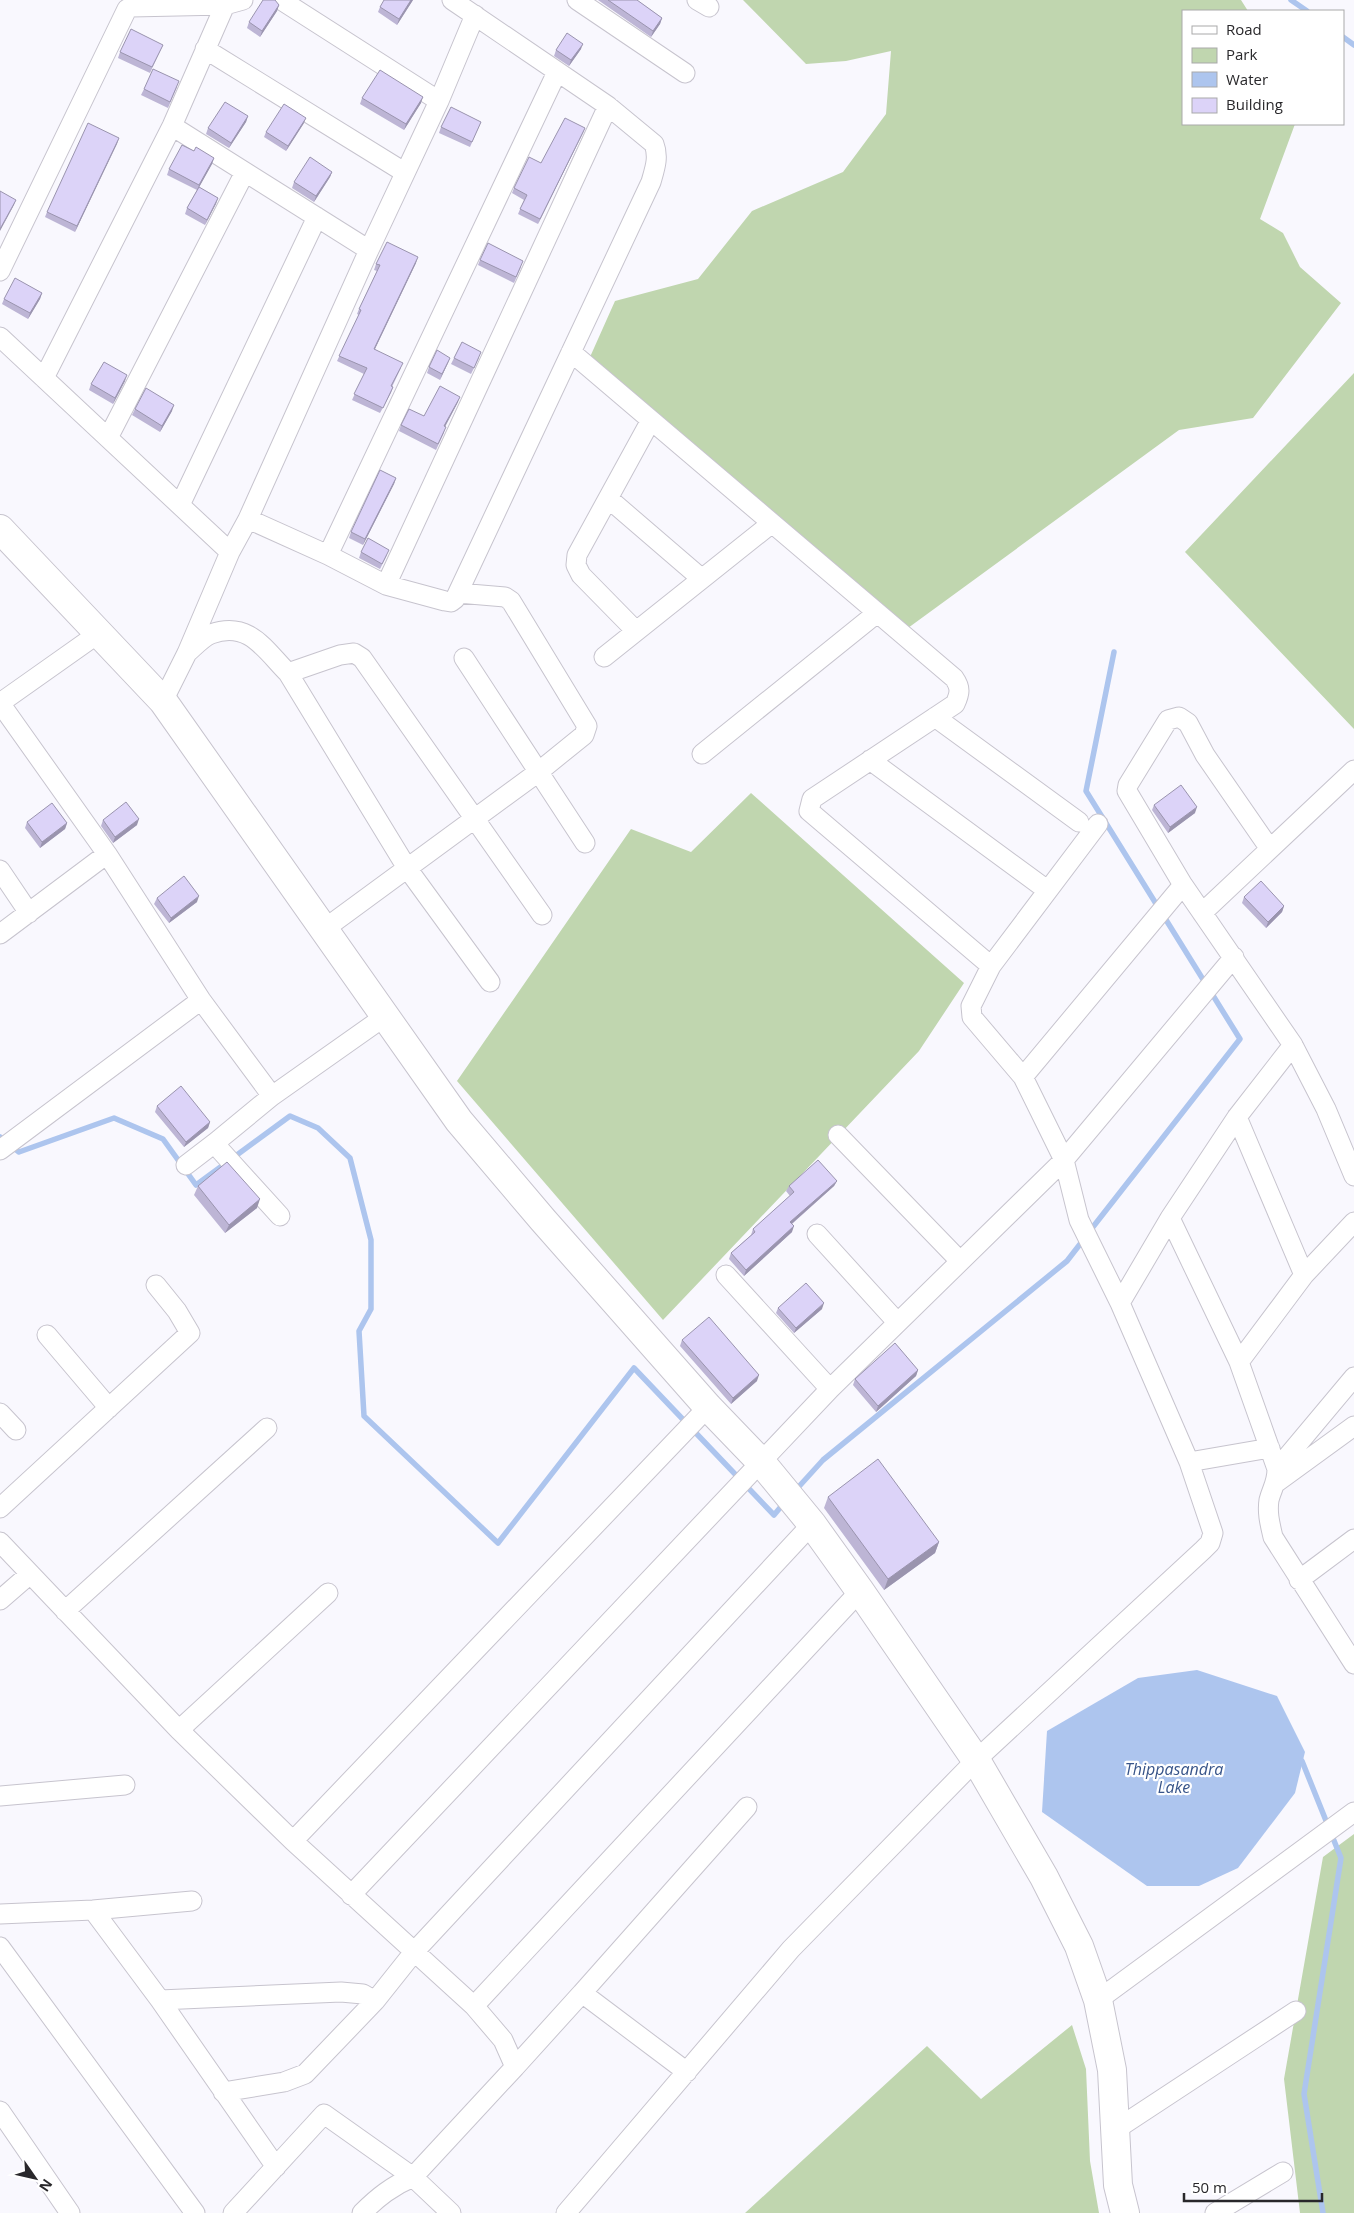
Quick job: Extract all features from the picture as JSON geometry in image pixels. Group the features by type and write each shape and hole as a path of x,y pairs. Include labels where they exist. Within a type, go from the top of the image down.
{"main road":[{"path":"0,529 163,701 459,1121 543,1220 708,1407 761,1462 800,1510 860,1591 976,1760 1049,1886 1079,1946 1098,2000 1112,2070 1118,2185 1124,2213"}],"street":[{"path":"280,0 439,101"},
{"path":"248,519 328,555 386,585 445,602 451,602 455,599 651,182 657,160 654,144 608,106 452,0"},
{"path":"576,0 685,73"},
{"path":"44,378 172,126 205,49 234,2"},
{"path":"0,271 127,9 132,7 234,2"},
{"path":"163,701 187,653 230,552 248,519 404,172 439,101 475,15"},
{"path":"205,49 404,172"},
{"path":"328,555 557,72"},
{"path":"386,585 608,106"},
{"path":"172,126 369,250"},
{"path":"108,438 245,172"},
{"path":"180,505 317,217"},
{"path":"0,337 230,552"},
{"path":"571,352 954,678 959,685 960,694 955,704 812,799 809,811 991,966"},
{"path":"636,631 581,575 576,565 577,555 651,420"},
{"path":"609,499 702,579"},
{"path":"604,657 772,523"},
{"path":"323,930 472,818 537,773 584,735 588,726 511,601 505,597 458,593"},
{"path":"702,754 877,613"},
{"path":"187,653 210,634 245,632 253,636 288,673 407,868 490,982"},
{"path":"99,633 0,703 107,854 201,1000 272,1096"},
{"path":"288,673 340,655 354,653 362,658 472,818 542,915"},
{"path":"464,658 537,773 585,843"},
{"path":"935,717 1078,822"},
{"path":"1270,849 1205,755 1188,723 1179,717 1168,720 1126,791 1202,913 1293,1045 1326,1109 1354,1176"},
{"path":"870,760 1047,890"},
{"path":"1202,913 1354,770"},
{"path":"566,2213 791,1949 976,1760 1210,1543 1213,1533 1189,1462 1120,1303 1079,1220 1064,1160 1023,1077 972,1017 970,1011 991,966 1098,824"},
{"path":"0,934 107,854"},
{"path":"0,870 29,913"},
{"path":"1023,1077 1184,885"},
{"path":"351,1895 830,1389 1064,1160 1234,957"},
{"path":"0,1150 201,1000"},
{"path":"186,1165 219,1147 272,1096 384,1017"},
{"path":"1120,1303 1170,1218 1237,1117 1293,1045"},
{"path":"1237,1117 1304,1275"},
{"path":"838,1135 960,1261"},
{"path":"219,1147 280,1216"},
{"path":"1170,1218 1239,1362 1270,1448 1277,1475"},
{"path":"1239,1362 1304,1275 1354,1222"},
{"path":"817,1234 897,1322"},
{"path":"726,1275 830,1389"},
{"path":"0,1508 190,1333 177,1311 156,1285"},
{"path":"47,1336 109,1408"},
{"path":"1353,1660 1299,1580 1273,1537 1268,1518 1269,1500 1277,1475 1354,1377"},
{"path":"293,1841 708,1407"},
{"path":"0,1413 16,1430"},
{"path":"1277,1475 1354,1426"},
{"path":"65,1611 267,1428"},
{"path":"1189,1462 1270,1448"},
{"path":"223,2092 284,2082 305,2074 375,2001 414,1952 800,1510"},
{"path":"1299,1580 1354,1539"},
{"path":"0,1542 179,1730 293,1841 474,2006 503,2040 514,2067"},
{"path":"0,1600 30,1574"},
{"path":"474,2006 860,1591"},
{"path":"179,1730 328,1593"},
{"path":"0,1796 125,1785"},
{"path":"362,2213 383,2193 396,2184 413,2177 582,1993 747,1807"},
{"path":"1098,2000 1354,1812"},
{"path":"0,1914 93,1910 192,1901"},
{"path":"93,1910 160,2000 276,2167"},
{"path":"0,1948 195,2213"},
{"path":"160,2000 342,1992 363,1994 375,2001"},
{"path":"582,1993 687,2072"},
{"path":"1115,2130 1296,2012"},
{"path":"0,2111 70,2213"},
{"path":"233,2213 324,2114 413,2177 451,2213"},
{"path":"1215,2213 1283,2172"}],"green space":[{"path":"743,0 1241,0 1247,10 1182,10 1182,125 1295,125 1260,219 1283,233 1300,267 1341,303 1253,418 1179,430 908,628 590,357 615,301 698,279 752,211 843,172 886,114 891,51 846,61 806,64"},
{"path":"1354,373 1354,729 1185,552"},
{"path":"751,793 964,983 919,1051 663,1320 457,1081 631,829 691,852"},
{"path":"1354,1834 1354,2213 1300,2213 1284,2079 1323,1857"},
{"path":"1072,2025 1086,2069 1090,2161 1099,2213 745,2213 927,2046 981,2099"}],"water":[{"name":"Thippasandra Lake","path":"1197,1670 1277,1696 1305,1752 1295,1793 1238,1868 1199,1886 1147,1886 1042,1812 1047,1731 1138,1678"}],"building":[{"path":"263,0 275,0 279,5 262,31 249,22"},
{"path":"384,0 411,0 399,19 380,7"},
{"path":"608,0 637,0 662,18 653,31"},
{"path":"131,29 163,45 152,67 120,52"},
{"path":"567,33 583,44 571,60 556,50"},
{"path":"153,69 179,81 170,102 144,89"},
{"path":"380,70 423,97 406,124 362,98"},
{"path":"225,102 248,116 231,143 208,128"},
{"path":"284,104 306,118 288,146 266,132"},
{"path":"451,107 481,122 472,142 441,127"},
{"path":"565,118 585,128 540,219 520,209 527,195 514,188 529,157 541,163"},
{"path":"88,123 119,138 77,226 47,212"},
{"path":"182,145 194,151 196,147 214,158 199,185 169,169"},
{"path":"310,157 332,172 316,196 294,182"},
{"path":"199,187 218,198 207,220 187,208"},
{"path":"0,191 16,200 0,229"},
{"path":"387,242 418,257 374,349 403,363 391,386 393,387 383,408 354,394 367,368 339,356 380,265 376,264"},
{"path":"488,243 523,261 516,277 480,260"},
{"path":"15,278 42,293 30,313 4,299"},
{"path":"462,342 481,352 474,368 454,358"},
{"path":"437,350 450,358 442,374 429,367"},
{"path":"104,362 127,375 115,398 91,384"},
{"path":"440,386 460,397 444,426 446,427 438,444 401,425 409,409 424,416"},
{"path":"146,388 174,405 162,426 135,409"},
{"path":"380,470 396,478 365,539 351,532"},
{"path":"368,538 389,550 382,564 361,552"},
{"path":"1181,785 1197,807 1170,827 1154,805"},
{"path":"126,802 139,819 115,837 103,820"},
{"path":"52,803 67,823 42,842 27,822"},
{"path":"184,876 199,896 171,918 157,898"},
{"path":"1261,881 1284,906 1268,922 1244,897"},
{"path":"181,1086 210,1122 186,1142 157,1106"},
{"path":"818,1160 837,1181 790,1222 794,1226 746,1270 731,1253 755,1232 753,1229 794,1192 789,1186"},
{"path":"227,1162 260,1199 229,1225 198,1186"},
{"path":"806,1283 824,1303 796,1328 778,1308"},
{"path":"709,1317 759,1375 733,1398 682,1340"},
{"path":"895,1343 918,1370 878,1406 855,1379"},
{"path":"878,1459 939,1542 888,1579 828,1497"}],"waterway":[{"path":"1291,0 1306,10"},
{"path":"1344,38 1354,45"},
{"path":"1089,1232 1240,1039 1086,791 1114,652"},
{"path":"0,1137 19,1152 114,1118 163,1139 196,1185 290,1116 318,1128 350,1158 371,1240 371,1309 359,1331 364,1416 498,1543 634,1368 774,1515 784,1503"},
{"path":"794,1492 823,1460 1067,1261 1084,1239"},
{"path":"1302,1761 1341,1858 1304,2094 1323,2213"}]}
